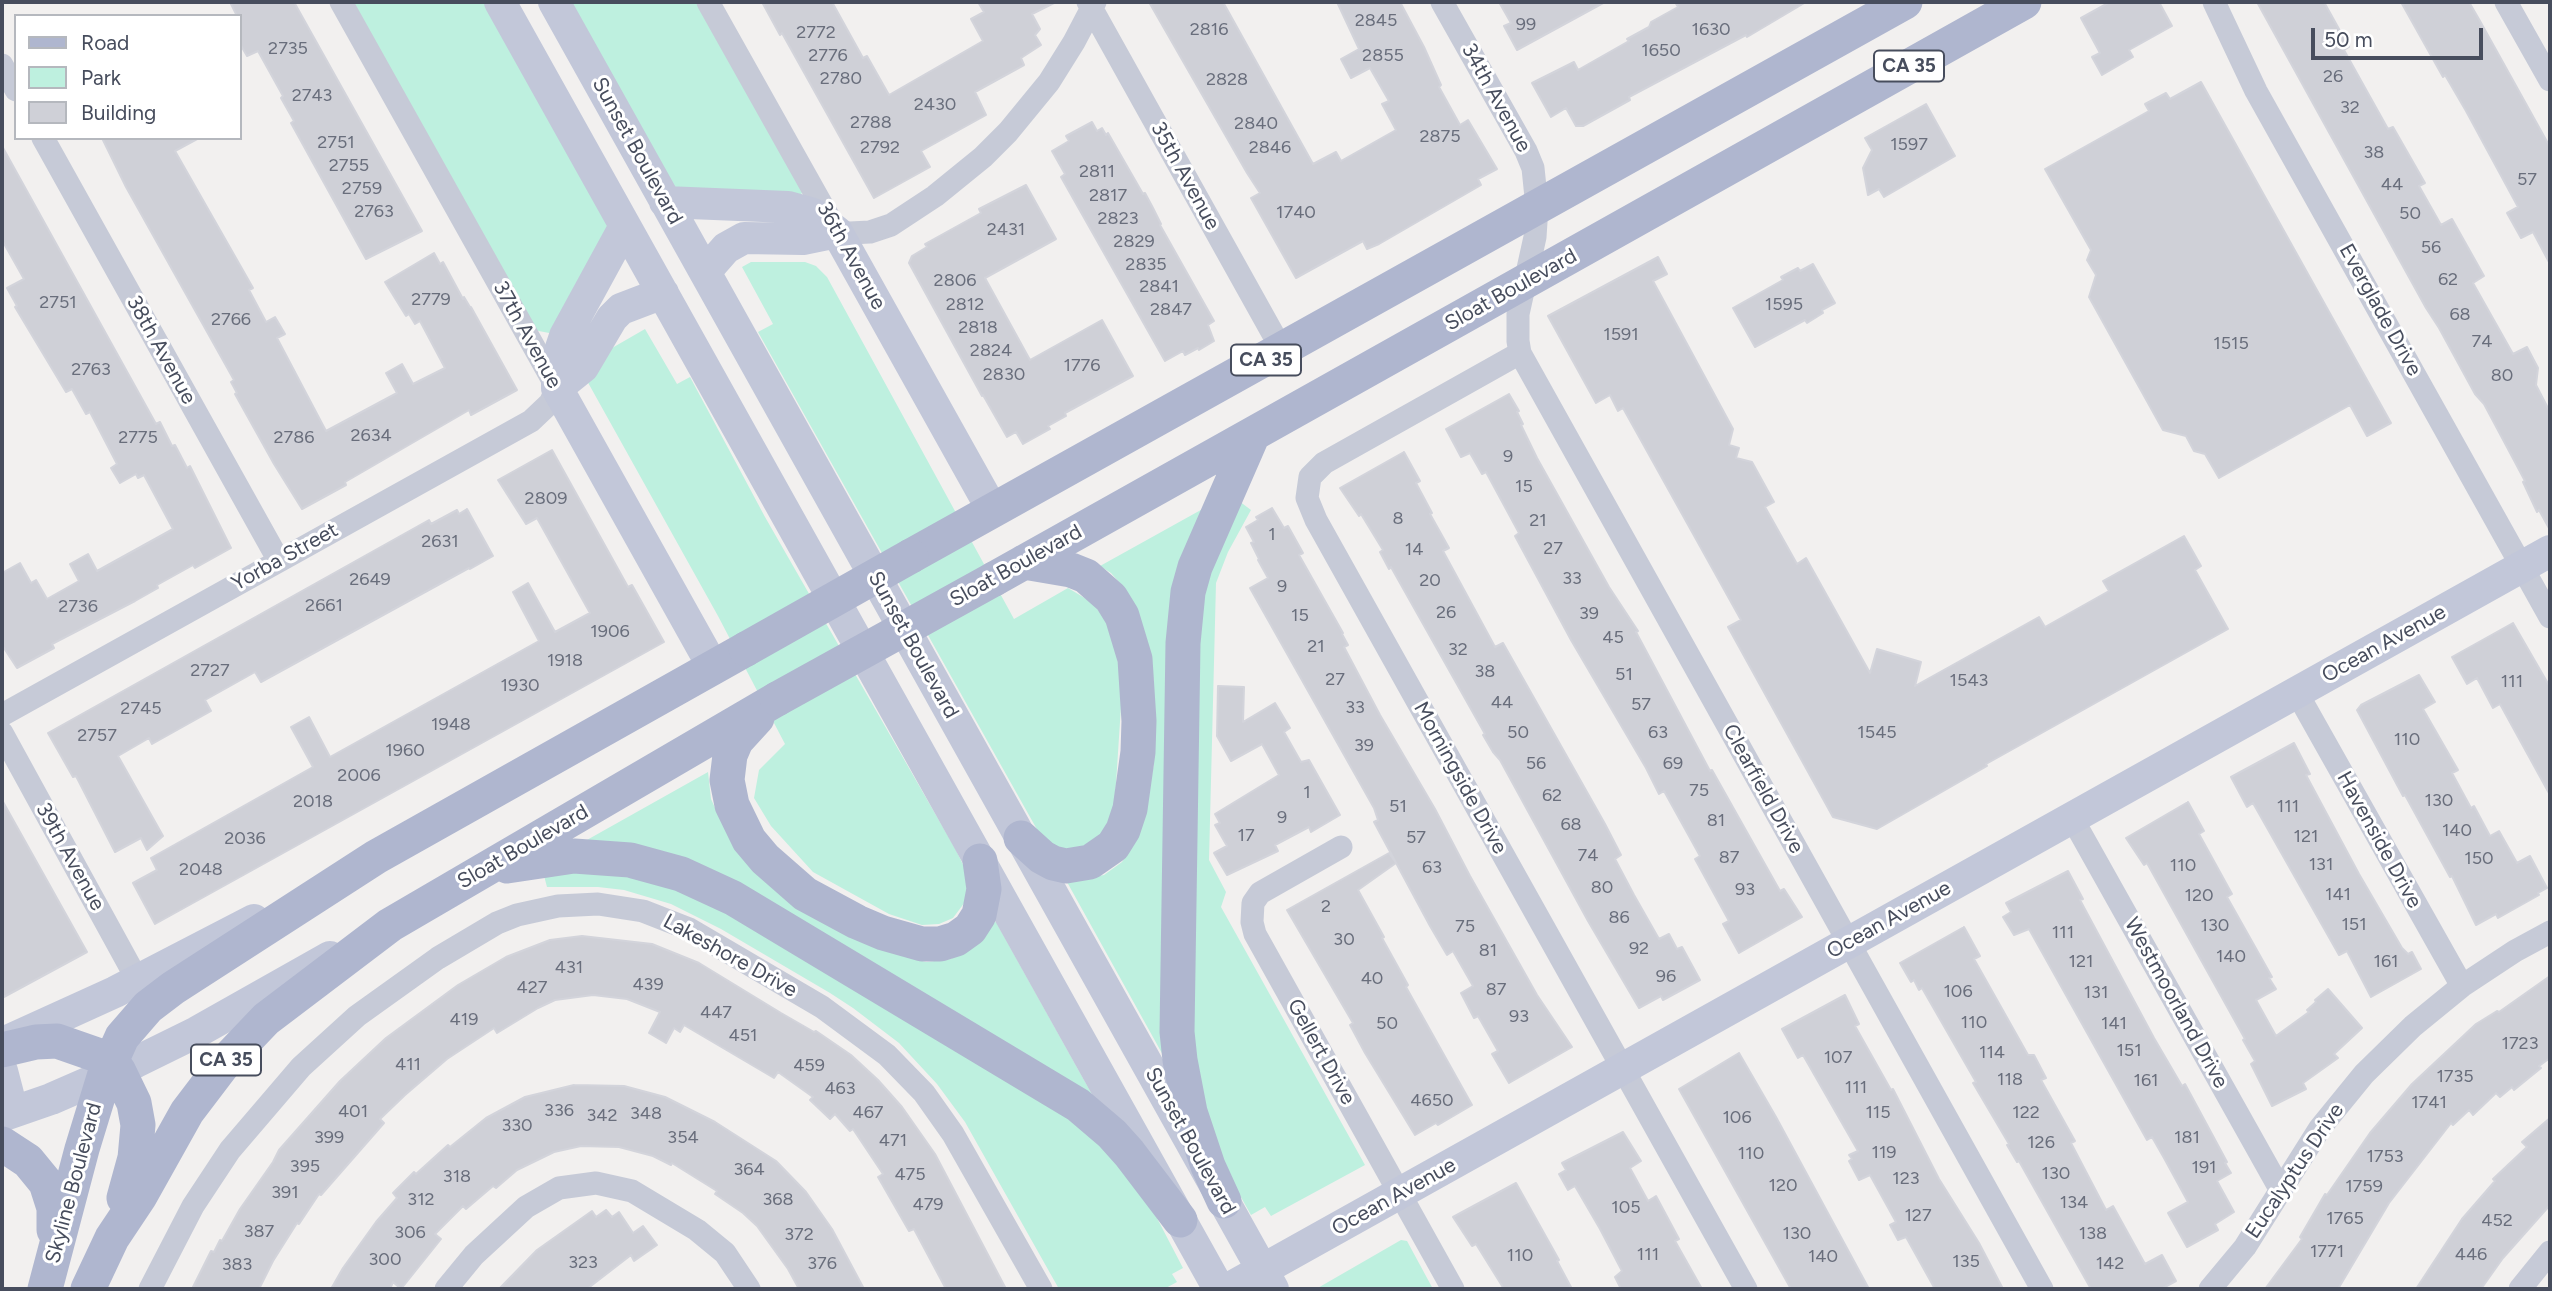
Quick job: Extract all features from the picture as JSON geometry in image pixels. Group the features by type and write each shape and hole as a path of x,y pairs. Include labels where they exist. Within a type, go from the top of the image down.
{"main road":[{"path":"500,2 1219,1289"},
{"name":"Sunset Boulevard","path":"554,2 1268,1280"},
{"name":"CA 35","path":"110,1070 129,1028 156,1000 376,857 1905,2"},
{"name":"Sloat Boulevard","path":"2,1114 197,1032 390,925 777,699 2024,2"},
{"path":"665,202 788,207 813,214 837,232"},
{"path":"557,388 556,360 565,336 625,226"},
{"path":"705,272 726,248 744,238 803,239 837,232"},
{"name":"36th Avenue","path":"837,232 979,519"},
{"path":"557,388 583,367 612,318 621,309 663,293"},
{"name":"37th Avenue","path":"557,388 713,667"},
{"path":"1224,1201 1208,1166 1190,1112 1177,1032 1183,643 1188,592 1195,567 1254,434"},
{"name":"Ocean Avenue","path":"1228,1289 1268,1280 1399,1193 2550,551"},
{"path":"1021,838 1042,858 1066,866 1090,862 1113,846 1123,830 1130,809 1138,752 1139,721 1135,659 1122,616 1111,598 1100,586 1071,570 1024,562"},
{"path":"777,699 736,741 730,755 727,780 732,806 749,840 785,878 806,894 857,922 905,940 940,944 956,939 970,929 979,915 984,889 980,861"},
{"path":"476,875 543,859 604,856 658,866 707,885 745,905 1078,1105 1112,1134 1129,1153 1180,1220"},
{"path":"2,1043 138,981 376,857"},
{"name":"CA 35","path":"112,1238 140,1196 187,1112 225,1062 265,1019 390,925"},
{"path":"2,1050 36,1042 57,1041 90,1051 110,1070 134,1103 139,1135 132,1170 112,1238"},
{"name":"Skyline Boulevard","path":"47,1282 110,1070"},
{"path":"2,1071 8,1094 2,1114"},
{"path":"2,1144 35,1168 50,1191 54,1208 54,1230 47,1282"},
{"name":"Skyline Boulevard","path":"88,1289 112,1238"}],"street":[{"name":"37th Avenue","path":"341,2 557,388"},
{"name":"36th Avenue","path":"708,2 837,232"},
{"name":"34th Avenue","path":"1442,2 1526,151 1536,186 1537,207 1535,237 1526,281"},
{"name":"Everglade Drive","path":"2214,2 2256,91 2550,617"},
{"path":"2507,2 2550,80"},
{"path":"837,232 870,232 891,225 944,190 983,157 1008,132 1049,82 1074,42 1091,4"},
{"name":"35th Avenue","path":"1091,4 1282,350"},
{"path":"2,65 14,86"},
{"name":"38th Avenue","path":"44,140 279,561"},
{"name":"Clearfield Drive","path":"1526,281 1518,314 1520,353 2042,1289"},
{"name":"Morningside Drive","path":"1520,353 1324,463 1310,477 1307,499 1316,520 1746,1289"},
{"name":"Yorba Street","path":"2,715 531,421 550,403 557,388"},
{"name":"Havenside Drive","path":"2297,693 2462,986"},
{"name":"39th Avenue","path":"2,733 138,981"},
{"name":"Westmoorland Drive","path":"2072,818 2280,1189"},
{"name":"Gellert Drive","path":"1341,847 1260,893 1253,904 1252,922 1255,934 1453,1289"},
{"name":"Lakeshore Drive","path":"150,1289 193,1206 230,1150 285,1085 357,1016 438,958 497,923 558,906 598,904 643,911 689,929 822,1007 887,1055 924,1093 953,1134 1041,1289"},
{"name":"Eucalyptus Drive","path":"2210,1289 2245,1247 2320,1128 2364,1074 2413,1026 2462,986 2515,951 2550,932"},
{"path":"446,1289 474,1255 526,1207 559,1188 596,1183 632,1191 697,1230 725,1253 749,1289"},
{"path":"2520,1289 2550,1252"}],"green space":[{"path":"341,2 500,2 625,226 565,336 523,328"},
{"path":"554,2 709,2 812,187 796,197 665,202"},
{"path":"751,262 805,262 816,266 827,277 1014,619 1068,588 1093,603 1107,622 1117,655 1122,691 1115,799 1110,822 1097,839 1086,846 1060,848 1039,833 758,332 773,324 742,267"},
{"path":"645,329 677,384 690,377 765,517 956,850 969,877 965,902 953,918 939,924 922,925 889,914 813,872 771,826 754,798 759,770 785,744 718,616 586,379 612,348"},
{"path":"1239,501 1251,510 1228,552 1216,583 1209,860 1226,892 1221,907 1365,1165 1271,1216 1265,1207 1251,1215 1219,1158 1191,1049 1200,617 1205,573"},
{"path":"1208,506 1169,1066 1067,882 1104,875 1122,862 1134,844 1145,814 1154,763 1154,681 1126,590 1111,573 1100,566"},
{"path":"708,772 711,799 722,823 892,953 926,962 951,959 991,923 996,922 1093,1096 704,872 578,845"},
{"path":"565,868 673,880 1069,1115 1104,1143 1147,1199 1183,1268 1172,1274 1177,1282 1164,1289 1059,1289 965,1122 937,1084 899,1043 830,993 721,929 671,904 624,890 547,887 543,872"},
{"path":"1401,1240 1407,1241 1433,1289 1316,1289"}],"building":[{"path":"230,2 294,2 422,231 366,259 291,123 294,121 281,98 283,96 258,51 247,56 242,47 242,14 236,14"},
{"path":"762,2 832,2 863,58 867,56 889,95 983,41 971,19 984,12 978,2 1056,2 1032,14 1040,29 1035,35 1041,45 1021,58 1024,65 975,92 986,115 921,151 930,167 874,198"},
{"path":"1149,2 1223,2 1313,164 1336,152 1341,161 1396,130 1382,104 1389,101 1370,68 1351,78 1341,59 1359,49 1337,2 1400,2 1424,47 1441,85 1439,87 1460,125 1468,120 1497,169 1478,179 1481,185 1379,244 1367,249 1363,241 1296,278 1251,198 1260,193"},
{"path":"1499,2 1605,2 1517,50 1504,26 1511,23"},
{"path":"1675,2 1806,2 1747,37 1746,35 1629,97 1630,100 1583,126 1576,126 1566,108 1551,117 1532,83 1574,62 1578,70 1629,41 1627,39 1649,27 1651,22 1678,7"},
{"path":"2110,2 2159,2 2172,26 2129,50 2133,57 2102,75 2092,57 2100,53 2081,18"},
{"path":"2257,2 2324,2 2349,47 2344,50 2364,86 2388,129 2393,127 2425,183 2419,186 2441,225 2452,219 2484,276 2473,283 2513,354 2527,347 2538,368 2536,385 2550,412 2550,530 2539,510 2537,512 2523,482 2525,481 2484,404 2475,394 2426,308"},
{"path":"2401,2 2469,2 2480,21 2550,147 2550,264 2533,232 2521,238 2507,213 2518,207 2466,111 2445,75 2443,77"},
{"path":"2201,82 2391,423 2367,436 2350,405 2219,478 2205,454 2194,451 2186,436 2163,430 2089,297 2096,275 2087,260 2091,250 2045,169 2149,111 2145,104 2166,93 2170,99"},
{"path":"1926,104 1955,156 1884,197 1879,189 1868,195 1863,168 1872,150 1865,138"},
{"path":"1092,122 1097,131 1102,128 1106,135 1108,133 1143,194 1145,193 1214,321 1208,325 1214,341 1199,350 1198,348 1185,355 1183,351 1165,361 1061,177 1065,174 1052,151 1069,141 1066,136"},
{"path":"103,140 195,140 175,151 253,288 249,290 266,322 275,317 285,334 277,338 326,431 397,393 386,373 402,364 413,384 445,368 420,321 415,324 409,314 406,316 385,282 434,253 440,264 443,262 463,299 464,297 471,307 517,390 471,415 469,410 302,509 235,394 237,393 231,382 234,380 126,187"},
{"path":"2,146 156,424 160,422 187,468 190,466 231,548 157,585 158,588 52,644 54,648 17,668 2,645 2,573 20,563 31,583 36,580 47,599 79,581 70,564 88,554 97,571 173,529 144,475 138,478 136,474 120,483 111,468 117,464 90,412 86,414 72,389 66,392 15,307 17,306 7,288 24,279 2,240"},
{"path":"1026,185 1056,239 985,278 1030,360 1102,320 1133,376 1065,413 1066,416 1048,426 1050,429 1023,444 1016,432 1007,437 909,263 912,256 927,247 925,244 981,213 979,209"},
{"path":"1658,257 1667,274 1653,281 1733,429 1729,445 1739,448 1736,458 1752,462 1774,502 1765,507 1797,564 1806,558 1870,673 1877,649 1921,662 1915,686 2039,617 2045,627 2109,591 2103,581 2184,536 2201,566 2195,570 2228,629 1986,764 1987,766 1877,829 1833,817 1728,627 1741,620 1623,408 1618,411 1610,395 1596,403 1548,316"},
{"path":"1813,264 1835,303 1807,323 1805,320 1755,347 1733,308 1783,280 1781,277"},
{"path":"1509,394 1519,411 1517,412 1523,424 1521,425 1537,458 1609,587 1638,631 1636,632 1710,771 1712,770 1780,891 1784,889 1802,917 1739,953 1723,924 1729,921 1695,859 1700,856 1664,791 1659,794 1571,640 1515,536 1519,533 1486,472 1482,474 1470,453 1461,457 1446,429"},
{"path":"552,450 628,587 632,585 664,642 155,924 133,883 157,870 151,858 313,767 291,727 309,717 330,757 539,641 513,592 528,583 555,632 590,613 537,518 526,524 498,480"},
{"path":"1404,452 1420,481 1416,483 1432,513 1430,514 1449,548 1443,551 1495,647 1503,643 1605,824 1621,855 1615,859 1634,895 1659,939 1669,934 1677,949 1682,947 1700,980 1663,1000 1661,996 1639,1008 1500,760 1483,735 1485,734 1391,567 1389,569 1380,552 1383,550 1361,514 1359,516 1340,488"},
{"path":"1272,508 1284,528 1288,526 1303,553 1299,555 1343,633 1348,645 1344,647 1380,715 1537,995 1572,1047 1509,1083 1492,1054 1498,1051 1478,1016 1474,1018 1461,993 1473,986 1453,951 1447,955 1430,926 1374,822 1378,820 1374,808 1250,588 1268,578 1246,527 1258,520 1256,517"},
{"path":"467,509 493,556 261,682 255,672 205,700 211,711 152,744 149,738 118,756 163,836 147,850 141,838 115,852 76,776 73,777 48,733 429,520 431,524 457,510 459,514"},
{"path":"2513,623 2550,687 2550,795 2500,704 2493,708 2477,678 2467,684 2452,657"},
{"path":"2419,675 2435,702 2423,709 2458,770 2452,773 2471,808 2474,806 2490,836 2499,831 2517,863 2530,856 2547,888 2498,918 2496,914 2476,925 2452,876 2450,877 2405,795 2403,796 2357,710 2361,705"},
{"path":"1218,686 1244,687 1243,722 1275,703 1290,728 1284,732 1301,762 1309,760 1340,815 1311,832 1309,827 1275,845 1278,851 1227,875 1214,853 1227,846 1215,825 1220,823 1215,814 1279,775 1262,744 1231,761 1217,736"},
{"path":"2294,743 2310,774 2306,775 2359,874 2402,948 2408,954 2412,952 2421,969 2371,997 2347,951 2339,955 2253,803 2247,807 2231,777"},
{"path":"2,800 87,952 2,998"},
{"path":"2188,802 2204,831 2199,834 2232,894 2227,897 2272,977 2269,978 2276,989 2256,1000 2276,1036 2309,1012 2307,1010 2315,1000 2328,989 2362,1028 2334,1054 2338,1058 2303,1083 2306,1089 2272,1106 2251,1064 2255,1061 2243,1040 2245,1039 2147,863 2144,865 2126,838"},
{"path":"1389,853 1396,863 1358,890 1408,985 1406,987 1472,1105 1415,1135 1365,1053 1350,1025 1353,1023 1287,910"},
{"path":"2068,871 2083,899 2080,900 2154,1038 2182,1086 2185,1084 2231,1173 2217,1181 2234,1212 2215,1224 2218,1230 2187,1247 2168,1213 2188,1202 2164,1158 2152,1137 2147,1140 2029,929 2014,935 2003,917 2011,912 2006,903"},
{"path":"1964,927 1980,956 1974,959 2028,1055 2034,1055 2046,1078 2041,1080 2075,1141 2071,1143 2106,1210 2113,1206 2145,1264 2162,1255 2176,1281 2161,1289 2091,1289 2019,1161 2017,1162 2007,1145 2009,1144 1973,1083 1976,1082 1922,988 1919,990 1914,980 1911,982 1900,963"},
{"path":"582,936 652,944 699,963 816,1031 851,1055 902,1107 935,1154 1006,1289 946,1289 914,1229 909,1231 878,1177 883,1174 853,1129 850,1131 835,1114 830,1119 810,1100 813,1097 778,1072 774,1078 684,1025 680,1032 674,1028 666,1043 649,1033 660,1012 627,999 593,995 555,1000 497,1033 494,1028 447,1059 405,1095 380,1119 384,1123 321,1195 319,1194 299,1224 297,1223 259,1289 192,1289 211,1251 214,1252 220,1240 222,1241 279,1150 340,1081 386,1038 458,985 506,957 550,940"},
{"path":"2550,976 2550,1058 2539,1066 2541,1068 2514,1090 2512,1087 2500,1097 2496,1093 2473,1115 2469,1110 2453,1125 2451,1123 2389,1203 2338,1289 2265,1289 2302,1239 2300,1237 2325,1194 2327,1195 2370,1133 2412,1084 2476,1024 2499,1012"},
{"path":"1845,995 1859,1024 1855,1026 1891,1090 1893,1089 1939,1179 1979,1243 2003,1289 1935,1289 1906,1237 1898,1240 1890,1225 1896,1222 1870,1175 1859,1180 1849,1161 1852,1159 1849,1155 1858,1151 1803,1055 1798,1058 1782,1029"},
{"path":"1739,1053 1869,1289 1791,1289 1679,1089"},
{"path":"574,1085 624,1086 665,1097 715,1122 776,1161 806,1192 832,1229 864,1289 799,1289 757,1226 715,1194 717,1191 672,1163 671,1165 653,1156 619,1147 581,1146 554,1152 517,1170 466,1209 463,1206 435,1234 441,1239 401,1289 393,1282 390,1289 331,1289 376,1222 397,1198 393,1193 414,1172 416,1174 448,1145 450,1147 486,1118 525,1097"},
{"path":"2550,1118 2550,1205 2503,1258 2481,1289 2416,1289 2462,1219 2495,1181 2493,1179 2527,1147 2522,1142"},
{"path":"1623,1132 1641,1161 1630,1168 1648,1201 1656,1196 1679,1239 1675,1241 1702,1289 1621,1289 1615,1277 1622,1271 1600,1229 1575,1186 1568,1190 1559,1174 1566,1170 1562,1163"},
{"path":"1516,1183 1572,1289 1504,1289 1476,1244 1472,1246 1453,1217"},
{"path":"606,1210 612,1217 619,1212 633,1233 643,1226 657,1245 634,1261 631,1255 587,1289 499,1289 537,1250 592,1211 596,1217"}]}
